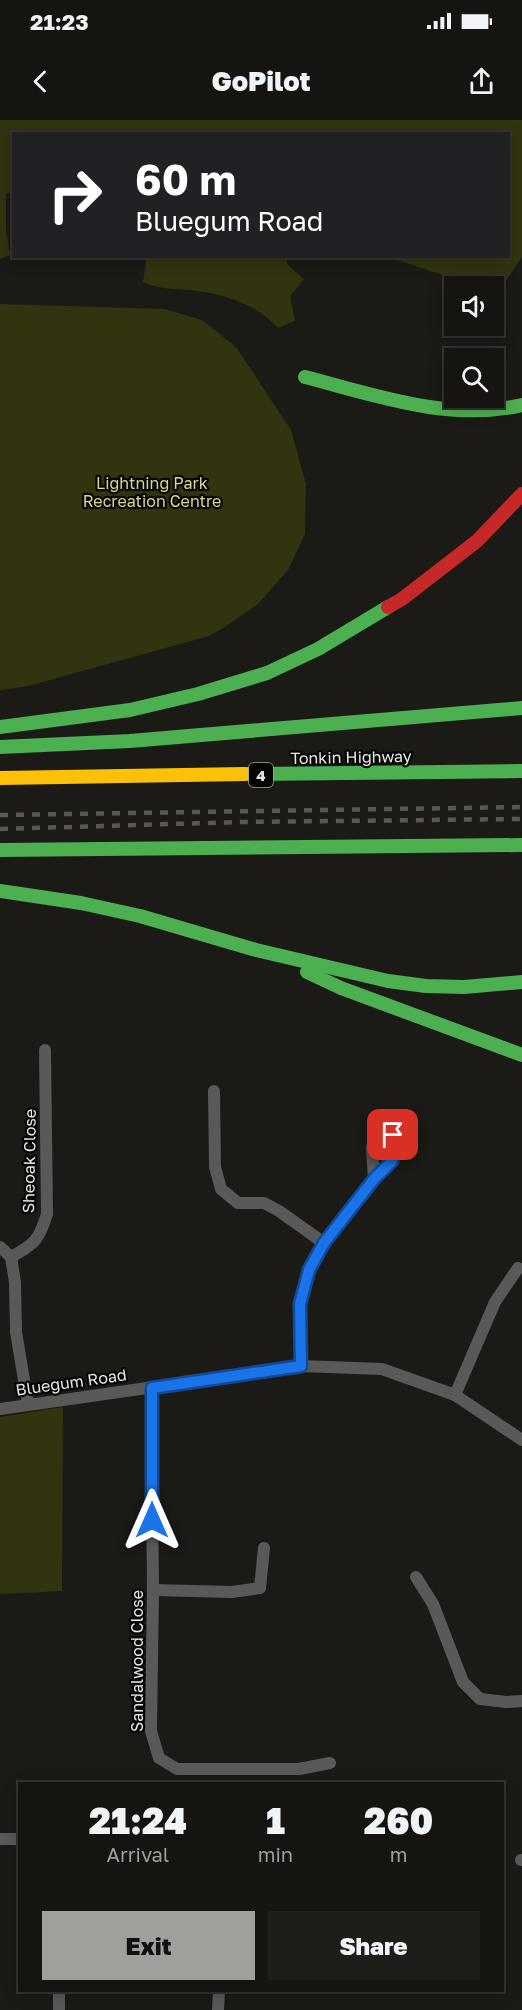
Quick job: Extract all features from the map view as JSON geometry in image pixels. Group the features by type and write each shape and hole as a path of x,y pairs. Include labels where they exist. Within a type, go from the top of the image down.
{"highway":[{"path":"305,377 461,412 512,409 522,405"},
{"path":"0,727 130,710 198,694 267,673 318,650 402,599 477,541 522,494"},
{"path":"0,747 123,743 270,728 522,708"},
{"name":"Tonkin Highway","path":"0,778 522,771"},
{"path":"0,850 522,846"},
{"path":"0,891 81,903 140,916 262,951 351,973 407,983 464,987 522,982"},
{"path":"262,951 341,988 522,1055"}],"street":[{"name":"Sheoak Close","path":"11,1257 30,1247 41,1234 47,1214 45,1050"},
{"path":"214,1091 215,1167 221,1189 238,1203 264,1203 324,1243"},
{"path":"301,1366 300,1304 309,1270 324,1243 374,1179"},
{"path":"0,1247 11,1257 15,1282 16,1332 28,1404"},
{"path":"455,1395 495,1302 518,1268"},
{"name":"Bluegum Road","path":"0,1409 301,1366 382,1369 455,1395 522,1440"},
{"name":"Sandalwood Close","path":"152,1388 151,1731 159,1758 177,1769 299,1769 330,1763"},
{"path":"153,1590 232,1592 260,1588 264,1548"},
{"path":"416,1577 433,1604 463,1682 480,1699 522,1701"},
{"path":"0,1839 18,1839"},
{"path":"59,1992 59,2010"},
{"path":"218,2010 219,1992"}],"green space":[{"path":"0,120 522,120 522,257 504,284 504,276 446,276 391,258 510,258 510,132 12,132 12,192 6,194 6,229 10,255 0,259"},
{"path":"147,258 286,258 288,265 304,279 290,296 295,321 278,328 259,312 226,297 201,291 160,288 143,282"},
{"name":"Lightning Park Recreation Centre","path":"0,304 165,309 202,320 236,347 291,430 306,484 305,534 288,570 258,604 209,636 28,686 0,690"},
{"path":"63,1407 62,1591 0,1594 0,1417"}],"railway":[{"path":"0,815 522,807"},
{"path":"0,829 240,822 522,819"}],"traffic: fast":[{"path":"305,377 385,398 440,408 495,409 522,405"},
{"path":"0,727 130,710 198,694 267,673 318,649 388,607"},
{"path":"0,747 130,741 522,708"},
{"path":"245,774 522,771"},
{"path":"0,850 522,845"},
{"path":"0,891 81,903 140,916 256,950 388,981 426,986 464,987 522,982"},
{"path":"307,972 341,988 522,1055"}],"traffic: slow":[{"path":"0,778 245,774"}],"traffic: jam":[{"path":"388,607 402,599 477,541 522,494"}],"route":[{"path":"152,1520 152,1388 301,1366 300,1304 309,1270 324,1243 374,1179 392,1161 396,1144 393,1135"}]}
